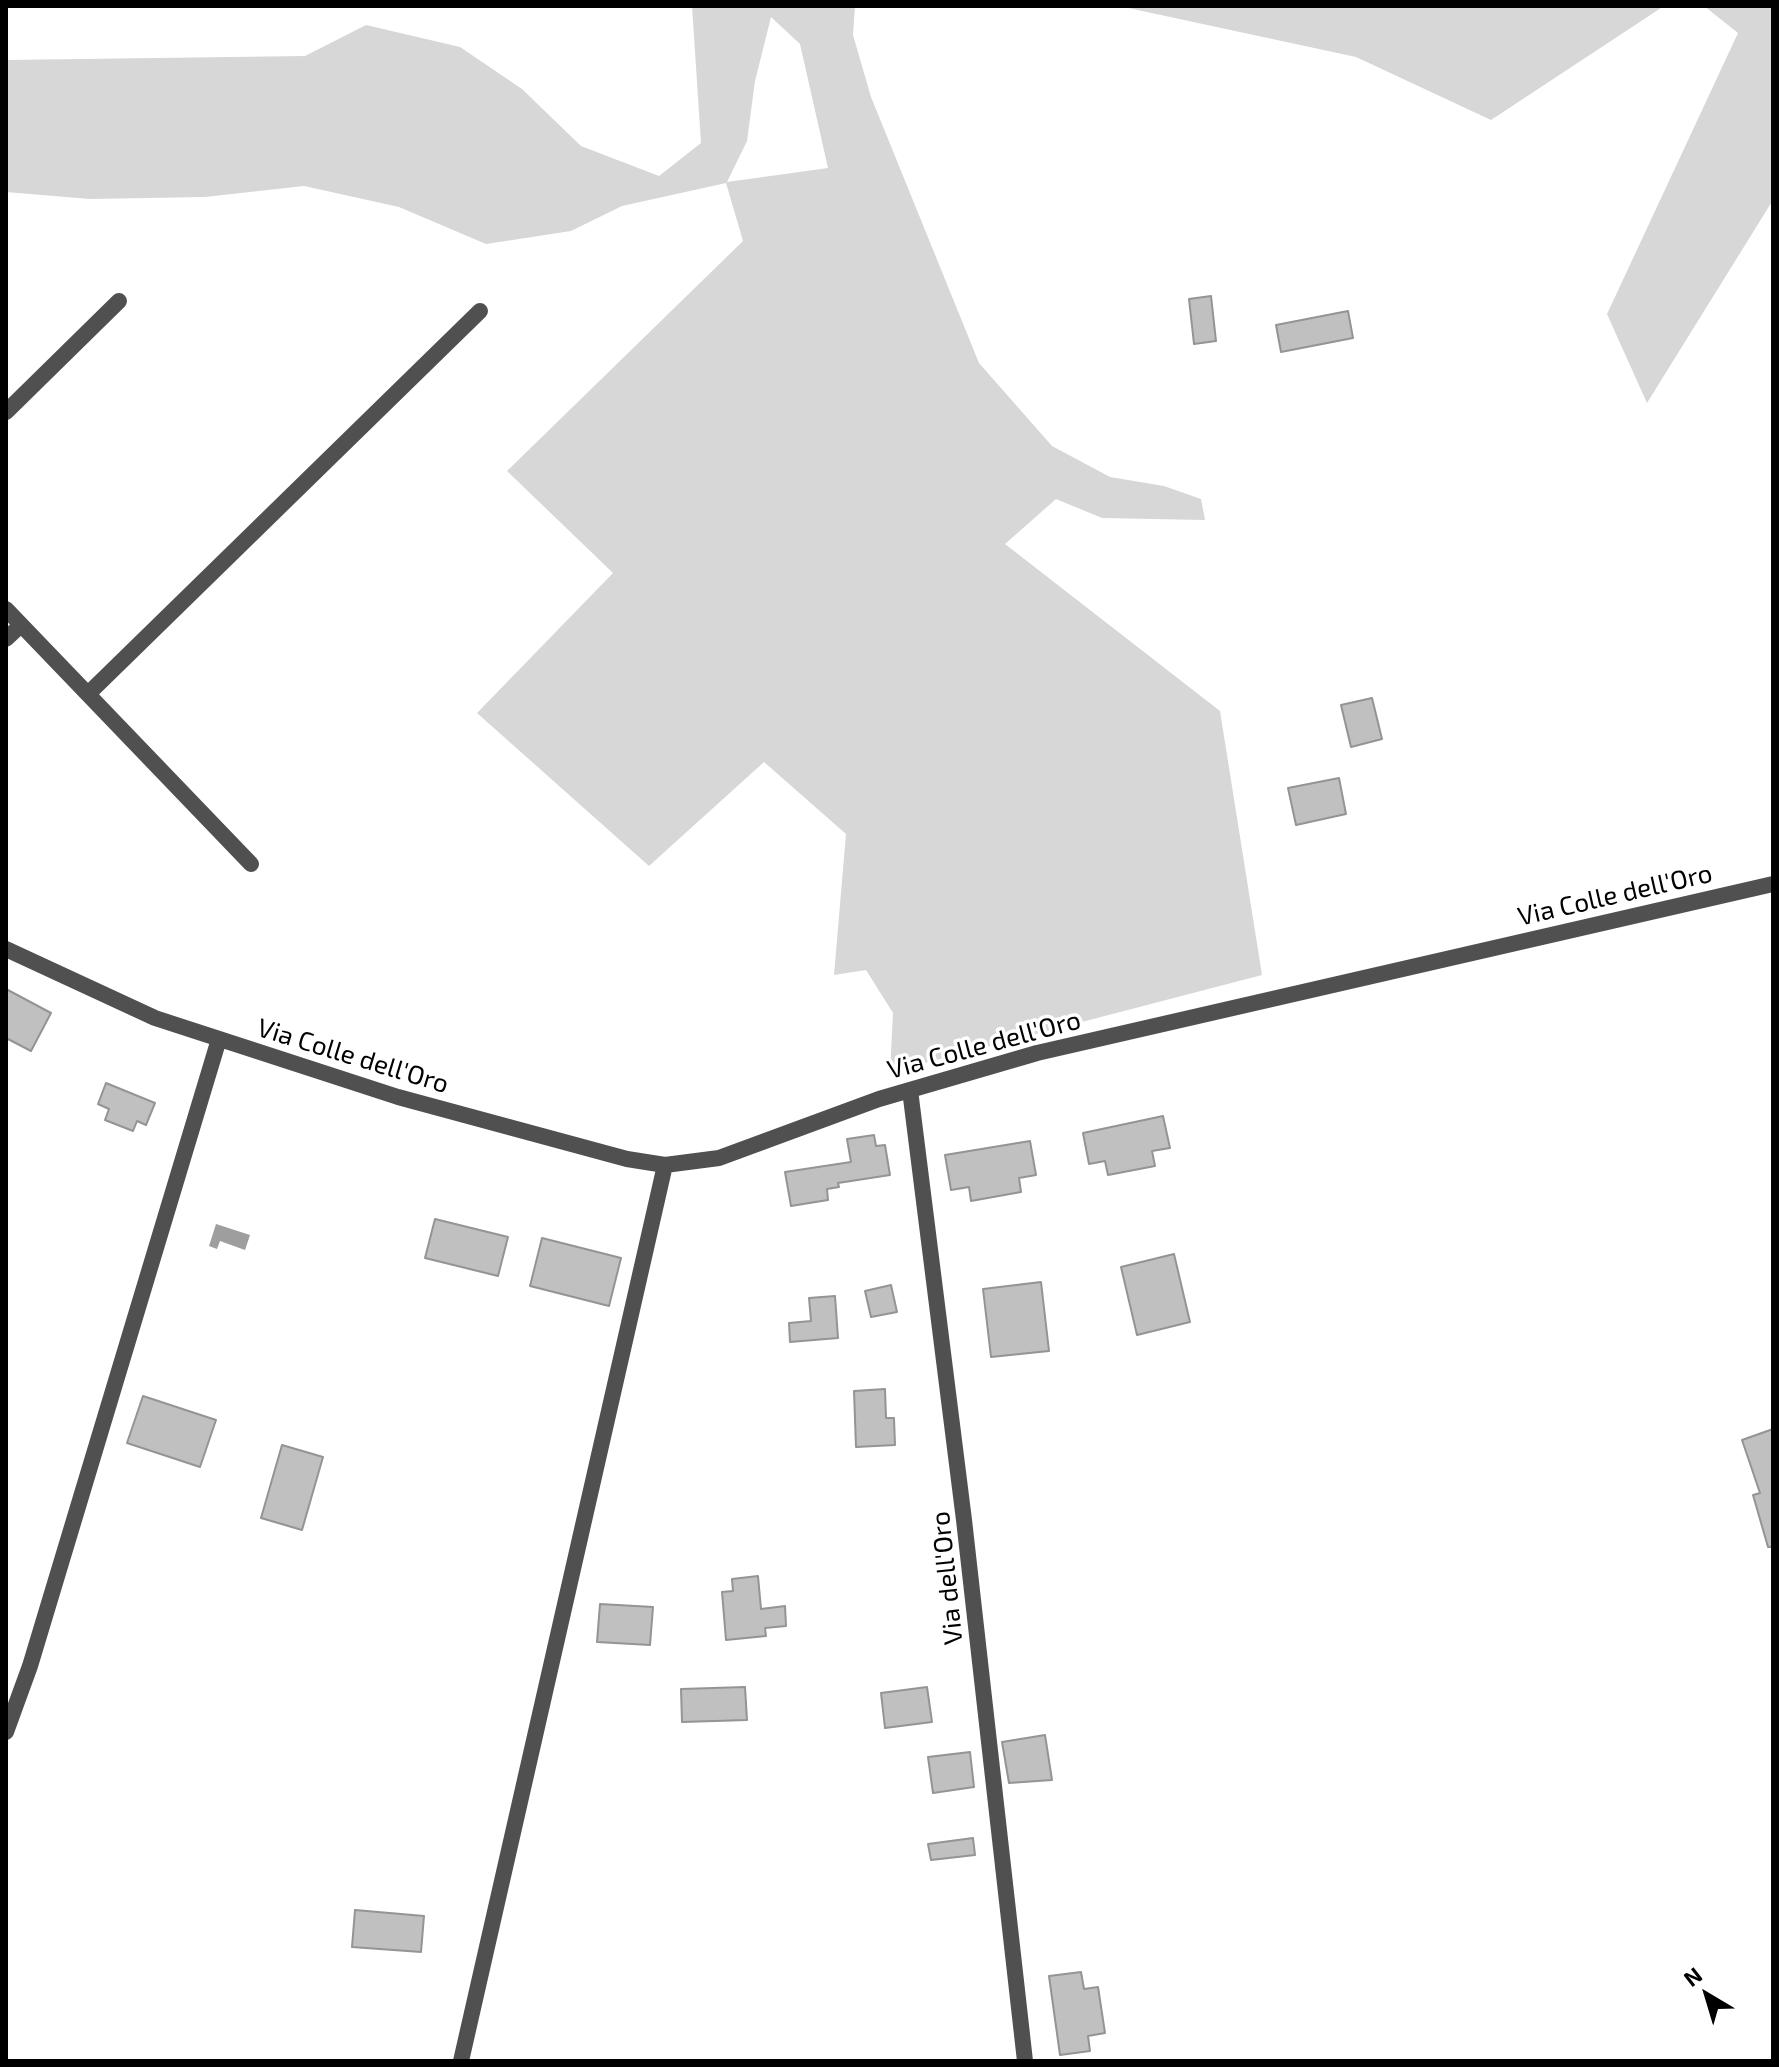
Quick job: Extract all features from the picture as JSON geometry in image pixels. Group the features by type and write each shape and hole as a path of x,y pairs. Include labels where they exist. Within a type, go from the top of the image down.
{"street":[{"path":"6,412 119,301"},
{"path":"88,694 480,311"},
{"path":"6,609 251,864"},
{"path":"6,639 21,625"},
{"name":"Via Colle dell'Oro","path":"6,949 155,1018 219,1039 398,1097 627,1159 665,1165 719,1158 910,1090 1037,1053 1773,884"},
{"name":"Via Colle dell'Oro","path":"6,1732 34,1651 219,1039"},
{"name":"Via dell'Oro","path":"910,1090 964,1520 1025,2061"},
{"path":"461,2061 665,1165"}],"shaded area":[{"path":"692,6 855,6 853,35 871,97 979,363 1052,446 1110,477 1164,486 1201,499 1205,520 1102,518 1056,499 1005,544 1220,711 1262,975 890,1072 893,1013 866,970 834,975 846,834 764,762 649,866 477,713 613,573 507,471 743,241 726,183 622,206 571,231 486,244 399,207 304,186 205,197 90,199 6,192 6,60 305,56 366,25 460,47 522,89 581,146 659,176 701,143","holes":["771,17 800,44 828,168 727,182 747,141 755,81"]},
{"path":"1119,6 1664,6 1491,120 1356,57"},
{"path":"1704,6 1773,6 1773,200 1647,403 1607,314 1738,33"},
{"path":"216,1224 250,1235 245,1250 220,1241 217,1249 209,1246"}],"building":[{"path":"1211,296 1216,341 1194,344 1189,299"},
{"path":"1348,311 1353,338 1281,352 1276,325"},
{"path":"1372,698 1382,739 1351,747 1341,705"},
{"path":"1339,778 1346,814 1296,825 1288,788"},
{"path":"6,989 51,1013 31,1051 6,1038"},
{"path":"106,1083 155,1103 146,1125 137,1121 133,1131 105,1120 109,1109 98,1104"},
{"path":"1163,1116 1170,1148 1152,1151 1155,1166 1108,1175 1105,1161 1089,1164 1083,1133"},
{"path":"874,1135 876,1146 885,1145 890,1175 838,1183 839,1187 827,1189 828,1200 791,1206 785,1172 851,1162 847,1139"},
{"path":"1030,1141 1036,1175 1019,1178 1021,1192 971,1201 969,1187 951,1190 945,1155"},
{"path":"435,1219 508,1237 498,1276 425,1258"},
{"path":"542,1238 621,1258 609,1306 530,1286"},
{"path":"1174,1254 1190,1322 1137,1335 1121,1267"},
{"path":"1041,1282 1049,1351 991,1357 983,1289"},
{"path":"891,1285 897,1312 871,1317 865,1291"},
{"path":"835,1296 838,1338 790,1342 789,1323 811,1321 809,1298"},
{"path":"885,1389 886,1418 894,1418 895,1445 856,1447 854,1391"},
{"path":"143,1396 216,1420 200,1467 127,1443"},
{"path":"1773,1429 1773,1547 1768,1547 1753,1495 1760,1493 1742,1440"},
{"path":"282,1445 323,1457 302,1530 261,1518"},
{"path":"758,1576 761,1609 785,1606 786,1626 765,1628 766,1636 726,1640 722,1592 733,1591 732,1579"},
{"path":"600,1604 653,1607 650,1645 597,1642"},
{"path":"745,1687 747,1720 682,1722 681,1689"},
{"path":"927,1687 932,1722 885,1728 881,1693"},
{"path":"1045,1735 1052,1780 1009,1783 1002,1742"},
{"path":"970,1752 974,1787 933,1793 928,1757"},
{"path":"973,1838 975,1855 931,1860 928,1844"},
{"path":"355,1910 424,1916 421,1952 352,1947"},
{"path":"1081,1972 1084,1989 1098,1987 1105,2033 1088,2036 1090,2051 1060,2055 1049,1976"}]}
